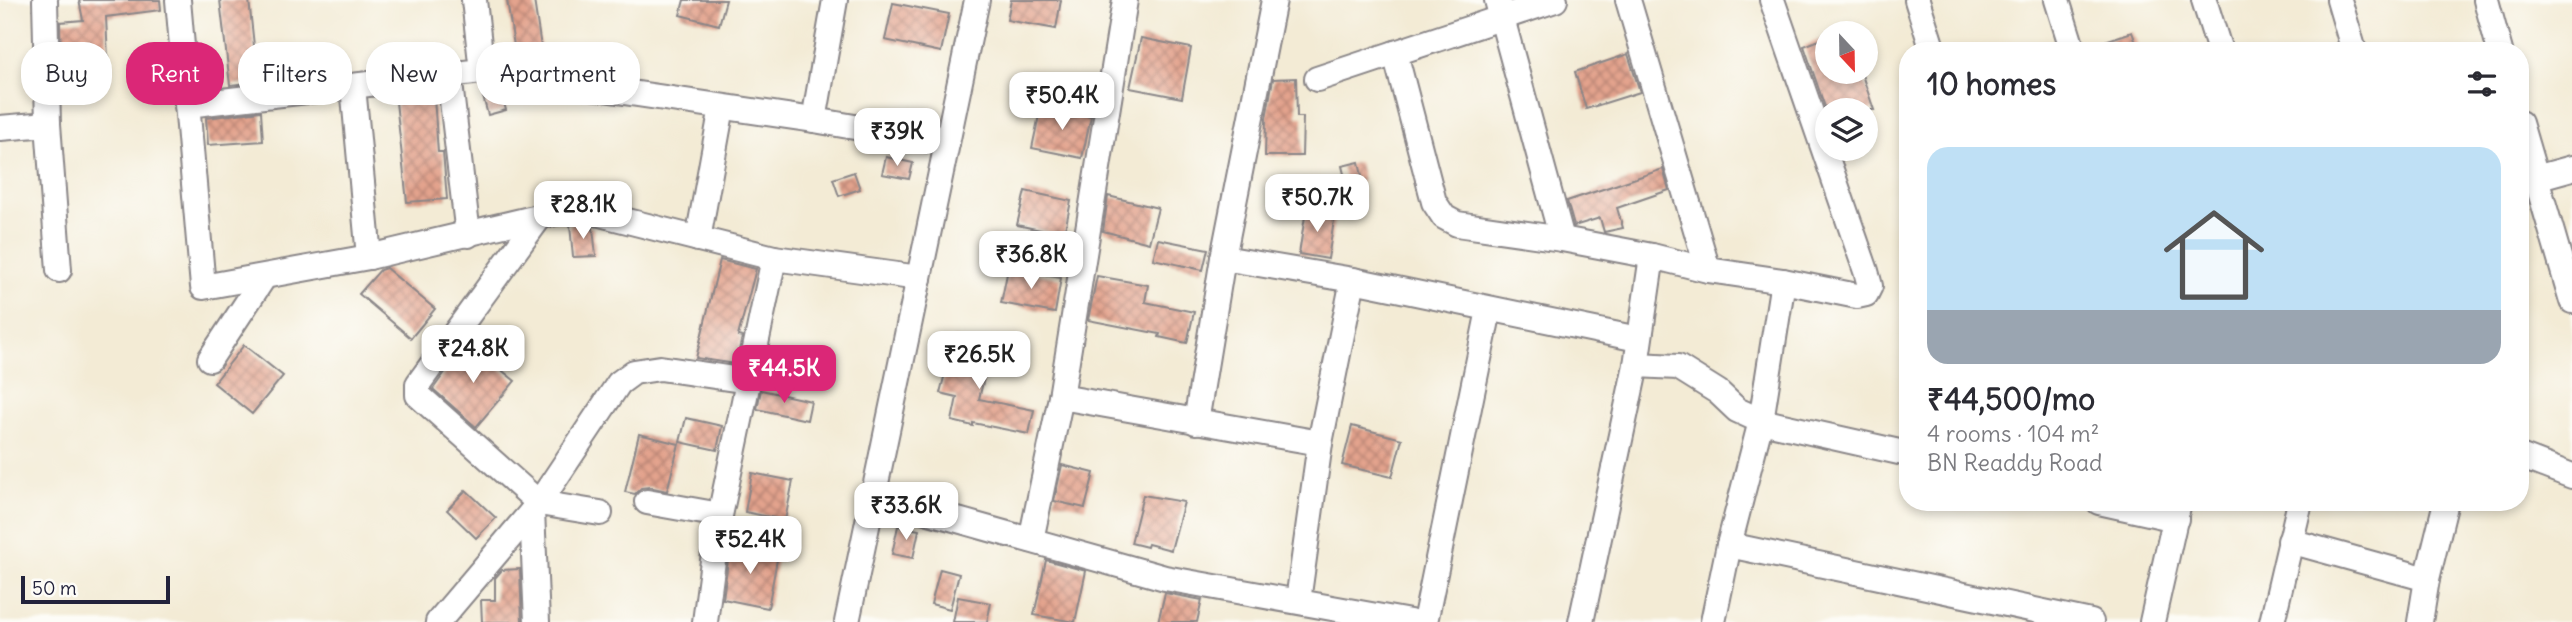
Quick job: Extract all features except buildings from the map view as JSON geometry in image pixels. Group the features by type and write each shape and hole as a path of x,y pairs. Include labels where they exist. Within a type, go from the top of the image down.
{"street":[{"path":"44,0 48,124 59,270"},
{"path":"178,0 182,42"},
{"path":"474,0 479,42"},
{"path":"814,120 835,0"},
{"path":"847,622 977,0"},
{"path":"1031,540 1060,397 1125,0"},
{"path":"1196,422 1223,258 1274,0"},
{"path":"1317,79 1395,53 1500,9 1555,0"},
{"path":"1628,0 1708,270"},
{"path":"1395,53 1434,202 1444,217 1457,224 1562,239 1708,270 1857,296 1866,294 1870,286 1772,0"},
{"path":"1917,0 1930,42"},
{"path":"2057,0 2070,42"},
{"path":"2204,0 2217,42"},
{"path":"2339,0 2351,42"},
{"path":"2486,0 2498,42"},
{"path":"1500,9 1562,239"},
{"path":"224,101 366,85"},
{"path":"353,86 369,257"},
{"path":"640,95 947,143"},
{"path":"187,105 203,287 369,257 576,208 774,258 919,278"},
{"path":"453,105 468,235"},
{"path":"698,239 722,107"},
{"path":"0,128 48,124"},
{"path":"2529,180 2572,168"},
{"path":"2529,183 2572,301"},
{"path":"539,218 418,384 418,395 536,507 600,513"},
{"path":"1581,622 1636,365 1652,256"},
{"path":"705,622 720,515 774,258"},
{"path":"1223,258 1353,280 1638,339"},
{"path":"210,359 264,277"},
{"path":"1297,601 1320,443 1353,280"},
{"path":"1713,622 1729,545 1761,421 1783,281"},
{"path":"1424,622 1489,310"},
{"path":"1636,365 1678,367 1718,392 1737,410 1761,421 1899,452"},
{"path":"438,622 536,507 619,383 634,372 660,368 748,381"},
{"path":"1060,397 1320,443"},
{"path":"2529,459 2572,476"},
{"path":"872,496 1166,578 1410,622"},
{"path":"647,502 720,515"},
{"path":"536,507 537,622"},
{"path":"2152,622 2177,511"},
{"path":"2272,622 2298,511"},
{"path":"2420,622 2427,579 2444,511"},
{"path":"2290,541 2427,579"},
{"path":"1729,545 2091,622"}]}
